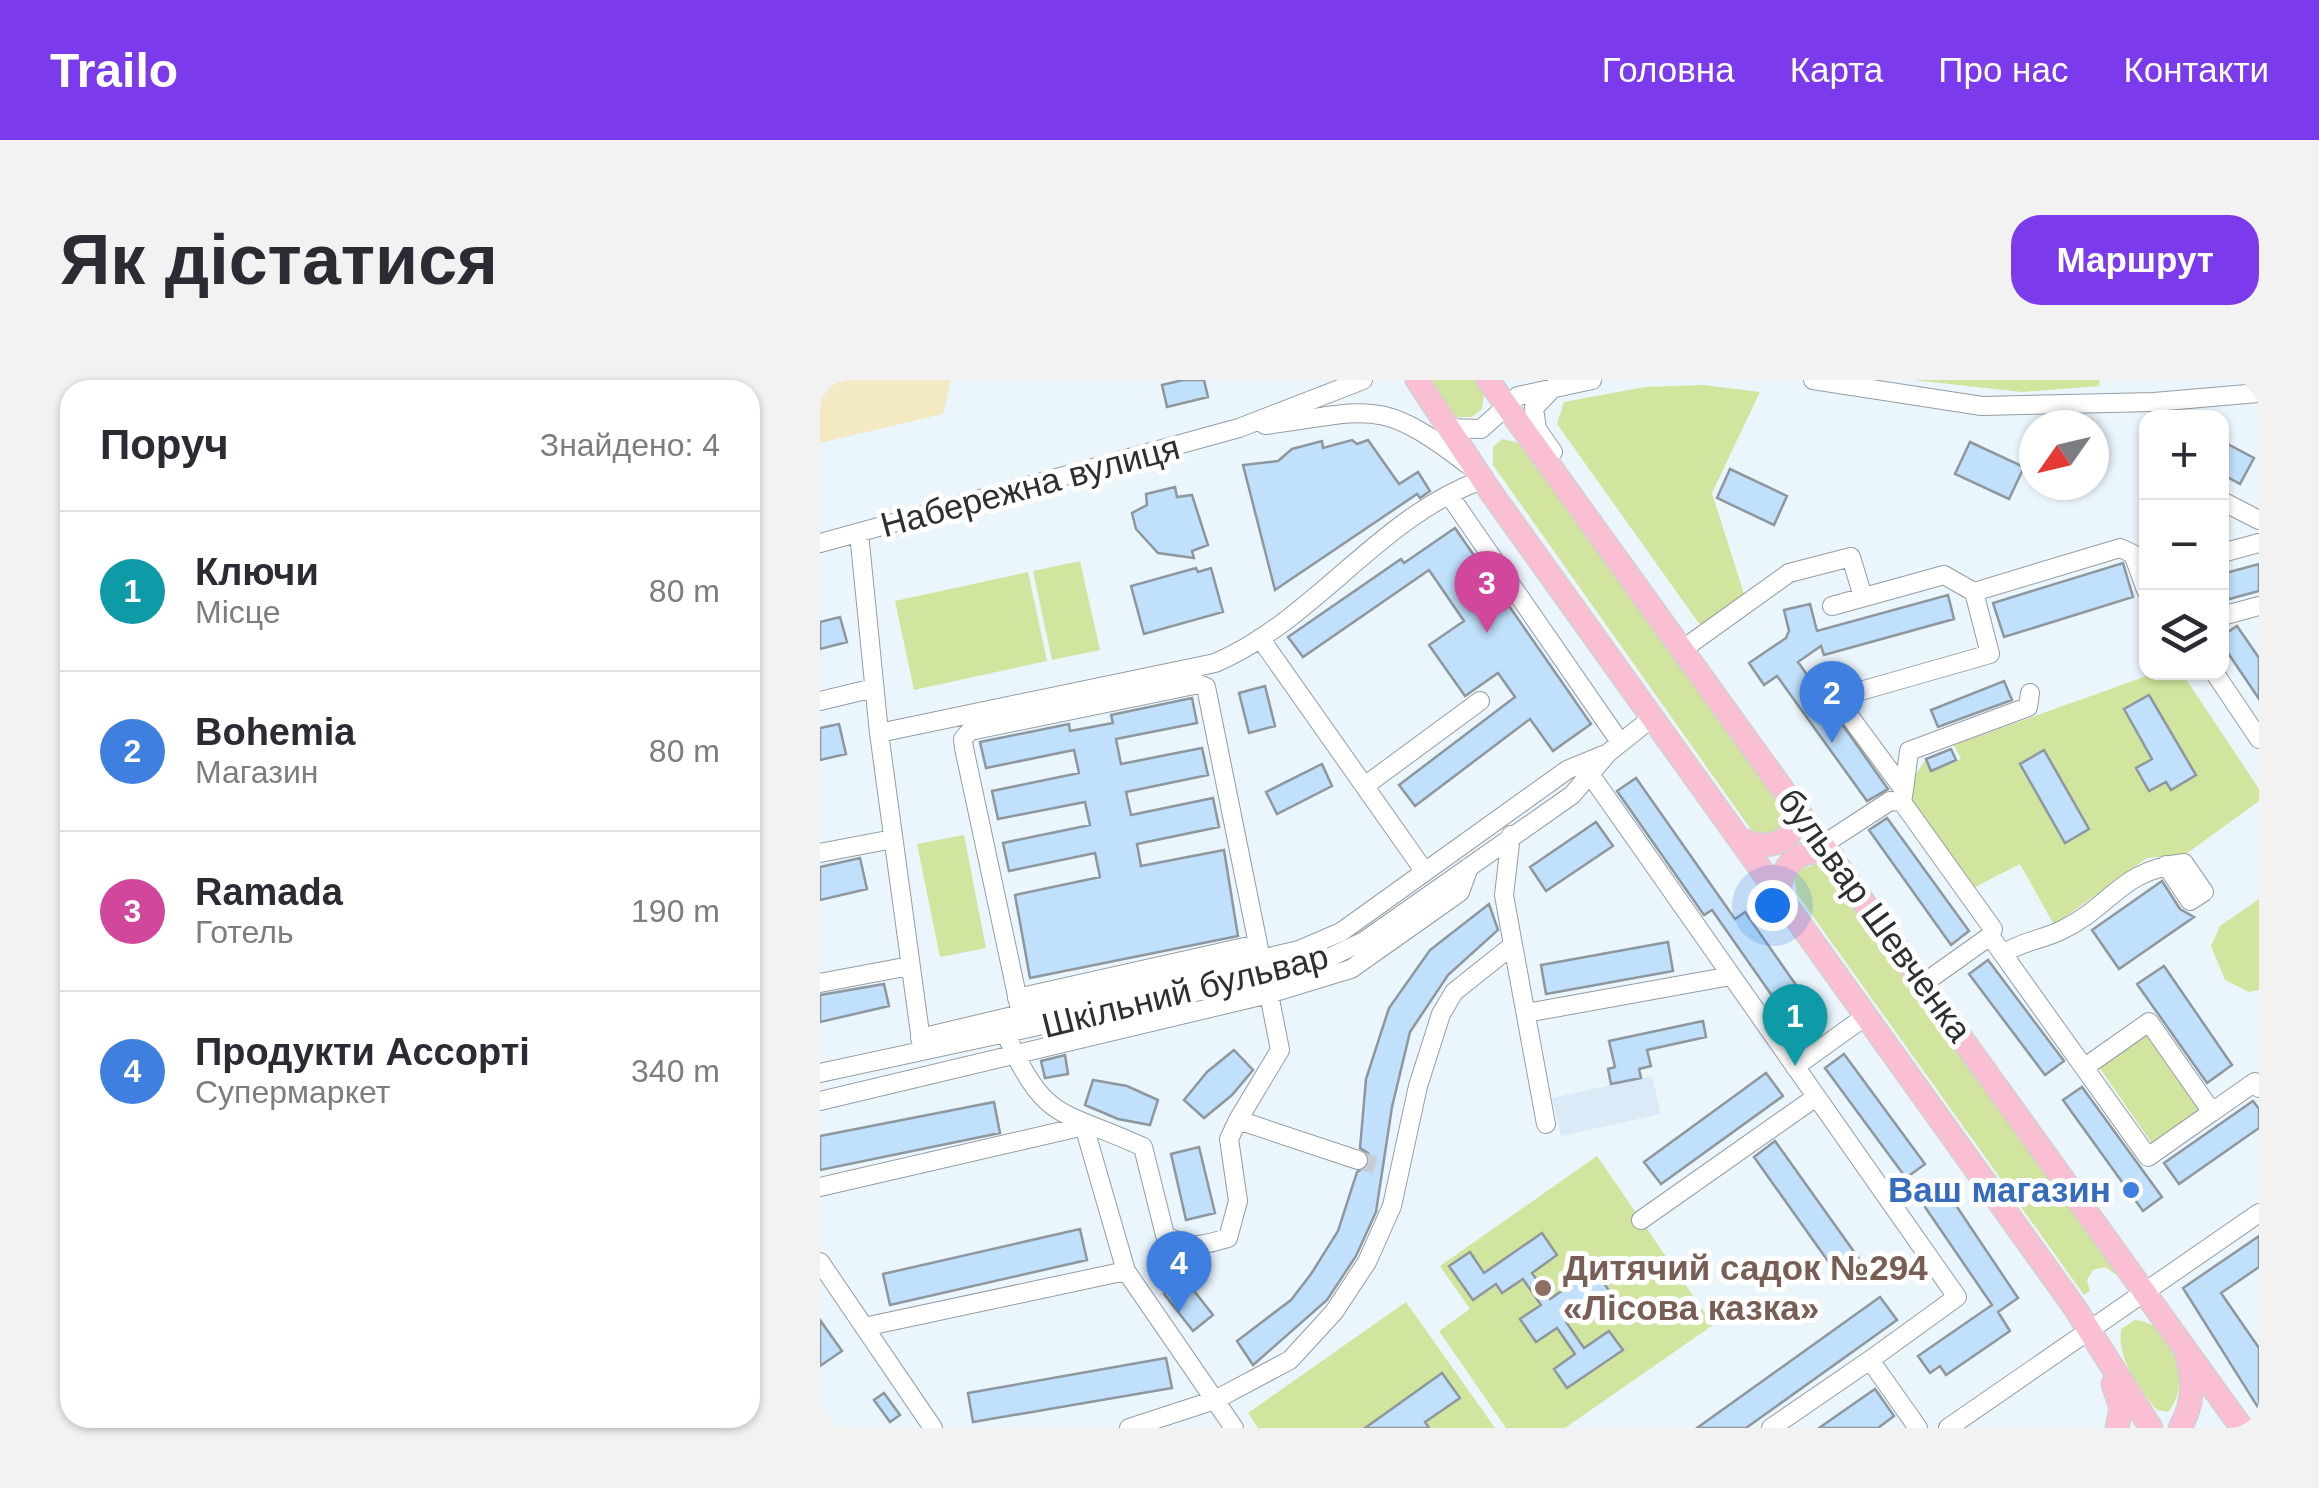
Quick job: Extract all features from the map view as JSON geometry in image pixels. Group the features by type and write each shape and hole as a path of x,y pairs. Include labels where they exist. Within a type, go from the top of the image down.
{"main road":[{"name":"бульвар Шевченка","path":"1417,380 1479,476 2090,1330 2151,1428"},
{"name":"бульвар Шевченка","path":"1488,380 2242,1428"},
{"path":"1740,839 1767,846 1783,841 1794,826 1794,802"},
{"path":"1778,894 1783,871 1794,858 1829,850"},
{"path":"2090,1330 2122,1408 2118,1428"},
{"path":"2180,1428 2191,1404 2192,1374 2183,1344"}],"street":[{"path":"1446,428 1481,429 1505,403 1555,386 1592,380"},
{"path":"1813,380 1982,406 2156,410 2259,393"},
{"name":"Набережна вулиця","path":"820,544 1240,428 1361,381"},
{"path":"1555,386 1534,408 1538,429 1614,542 1621,565"},
{"name":"Набережна вулиця","path":"1240,428 1370,410 1413,426 1479,476"},
{"path":"880,733 1216,664 1260,638 1479,476"},
{"path":"859,533 874,688 921,1044 1019,1006 1259,952 1299,950 1341,932 1567,770 1614,748 1449,496"},
{"path":"2229,504 2259,520"},
{"path":"2229,551 2259,543"},
{"path":"1974,592 2120,548 2139,560"},
{"path":"1682,649 1789,572 1851,556 1863,597"},
{"path":"1832,606 1944,575 1974,592 1990,654 1836,698 1993,929 1990,936 1924,983"},
{"path":"2229,614 2259,606"},
{"path":"1260,638 1426,872"},
{"path":"2219,680 2259,739"},
{"path":"1019,1006 964,748 963,738 970,731 1199,684 1206,687 1259,952"},
{"path":"820,702 874,688"},
{"path":"1903,796 1909,751 2028,707 2030,693"},
{"path":"1366,784 1480,701"},
{"name":"Шкільний бульвар","path":"820,1073 921,1044 1006,1034 1318,963 1364,941 1592,778 1614,748 1653,717"},
{"path":"1592,778 1956,1297 1771,1428"},
{"path":"1829,850 1890,801 1903,796"},
{"path":"1511,836 1504,895 1546,1124"},
{"path":"820,853 893,839"},
{"path":"2004,954 2018,944 2062,930 2149,867 2166,865"},
{"path":"820,1101 1269,994 1352,969 1460,892 1469,868"},
{"path":"1990,936 2148,1156 2254,1082 2259,1088"},
{"path":"1129,1428 1215,1400 1290,1360 1334,1312 1369,1257 1392,1206 1392,1169 1441,1014 1454,992 1513,944"},
{"path":"820,983 910,966"},
{"path":"1526,1014 1731,976"},
{"path":"1006,1034 1032,1090 1084,1126 1143,1148 1164,1235 1194,1248 1228,1238 1238,1201 1229,1139 1280,1050 1269,994"},
{"path":"1795,1066 1866,1016"},
{"path":"2085,1067 2150,1022 2212,1112"},
{"path":"1641,1220 1816,1097"},
{"path":"1238,1120 1358,1160"},
{"path":"820,1187 1084,1126"},
{"path":"1084,1126 1126,1271 1234,1428"},
{"path":"1948,1428 2259,1213"},
{"path":"820,1262 933,1428"},
{"path":"864,1328 1126,1271"},
{"path":"1870,1360 1918,1428"}],"shaded area":[{"path":"1652,1076 1661,1114 1561,1136 1552,1098"}],"green space":[{"path":"1430,380 1478,380 1484,395 1482,409 1472,417 1456,417"},
{"path":"1913,380 2099,380 2100,386 2022,392"},
{"path":"1703,385 1760,392 1712,493 1745,597 1703,629 1557,424 1564,402 1645,387"},
{"path":"1502,439 1523,444 1786,808 1779,833 1760,836 1752,831 1493,465 1493,447"},
{"path":"1080,561 1100,650 1052,660 1033,571"},
{"path":"1028,572 1047,661 914,690 895,601"},
{"path":"2139,679 2187,680 2259,789 2259,801 2186,854 2147,858 2054,925 2020,864 1973,888 1907,796 1910,783 1926,759 1932,771 1961,759 1954,745"},
{"path":"964,835 986,948 940,957 917,844"},
{"path":"1824,862 2120,1269 2115,1274 2105,1267 2093,1270 2087,1280 2090,1291 2084,1295 1797,894 1794,878 1799,870"},
{"path":"2259,899 2259,990 2249,992 2225,980 2211,946 2220,926"},
{"path":"2148,1029 2204,1110 2153,1145 2097,1064"},
{"path":"1597,1156 1713,1325 1565,1428 1506,1428 1439,1331 1470,1309 1440,1266"},
{"path":"1406,1302 1495,1428 1258,1428 1248,1413"},
{"path":"2135,1320 2161,1332 2176,1356 2179,1386 2168,1412 2157,1410 2136,1382 2122,1351 2121,1329"}],"sand":[{"path":"820,380 951,380 943,414 820,443"}],"building":[{"path":"1204,380 1208,397 1167,407 1162,385"},
{"path":"1352,440 1357,444 1368,440 1399,484 1418,472 1430,491 1420,498 1417,494 1275,590 1243,465 1278,461 1292,449 1322,441 1323,448"},
{"path":"1970,442 2019,465 2019,478 2009,499 1955,474"},
{"path":"2229,445 2254,458 2240,484 2229,478"},
{"path":"1730,469 1787,496 1774,525 1717,498"},
{"path":"1175,487 1177,497 1192,495 1208,545 1192,551 1194,558 1158,553 1136,529 1132,513 1147,505 1146,494"},
{"path":"1455,528 1591,724 1553,751 1530,719 1415,806 1399,785 1515,697 1498,673 1465,696 1429,645 1464,621 1429,570 1303,657 1288,637 1401,559 1404,563"},
{"path":"2123,563 2133,597 2004,637 1993,603"},
{"path":"2259,564 2259,591 2229,599 2229,572"},
{"path":"1196,568 1198,572 1211,568 1223,612 1144,634 1131,586"},
{"path":"1948,595 1954,619 1824,655 1821,646 1798,662 1888,789 1867,801 1777,676 1764,685 1749,663 1786,638 1789,631 1784,610 1810,604 1817,631"},
{"path":"840,617 847,642 820,649 820,622"},
{"path":"2237,626 2259,658 2259,699 2229,654 2229,631"},
{"path":"2004,681 2012,700 1938,727 1931,710"},
{"path":"1265,686 1275,726 1249,733 1239,693"},
{"path":"2149,695 2196,775 2171,790 2166,782 2149,791 2136,768 2152,759 2124,709"},
{"path":"1192,698 1197,723 1116,739 1121,764 1202,748 1208,775 1126,792 1131,815 1213,798 1219,827 1137,844 1141,866 1224,850 1238,936 1030,978 1015,895 1100,877 1095,853 1009,871 1003,843 1090,825 1085,802 998,819 992,791 1079,773 1074,750 986,768 980,742 1069,724 1070,731 1113,723 1111,715"},
{"path":"839,724 846,754 820,760 820,728"},
{"path":"1951,749 1956,760 1931,771 1926,759"},
{"path":"2044,750 2089,829 2065,843 2020,764"},
{"path":"1322,764 1332,786 1277,814 1266,792"},
{"path":"1636,778 1735,919 1745,912 1824,1025 1803,1040 1712,910 1704,915 1617,791"},
{"path":"1887,818 1969,931 1951,945 1869,830"},
{"path":"1596,822 1613,846 1546,891 1530,867"},
{"path":"860,858 867,889 820,900 820,867"},
{"path":"2162,881 2180,909 2194,917 2119,969 2092,930"},
{"path":"1489,904 1498,930 1448,975 1410,1032 1392,1107 1376,1212 1356,1256 1327,1300 1253,1365 1237,1341 1291,1300 1311,1274 1338,1231 1357,1172 1369,1165 1368,1153 1360,1148 1366,1079 1389,1008 1430,950"},
{"path":"1668,942 1673,971 1546,994 1541,965"},
{"path":"1988,960 2064,1061 2045,1075 1969,974"},
{"path":"2164,966 2232,1065 2207,1083 2137,984"},
{"path":"884,984 889,1006 820,1022 820,995"},
{"path":"1703,1021 1706,1037 1647,1050 1651,1066 1639,1069 1641,1078 1611,1084 1608,1069 1615,1067 1609,1041"},
{"path":"1234,1050 1253,1070 1232,1095 1204,1118 1184,1100 1207,1072"},
{"path":"1844,1054 1925,1164 1906,1178 1825,1068"},
{"path":"1065,1055 1068,1074 1045,1078 1041,1061"},
{"path":"1766,1073 1783,1096 1661,1184 1644,1162"},
{"path":"1093,1080 1127,1086 1158,1100 1150,1125 1118,1119 1085,1105"},
{"path":"2082,1087 2162,1197 2143,1211 2063,1100"},
{"path":"2253,1101 2259,1109 2259,1128 2179,1184 2164,1163"},
{"path":"994,1102 1000,1133 820,1170 820,1136"},
{"path":"1775,1141 1862,1263 1840,1278 1754,1157"},
{"path":"1199,1147 1215,1213 1186,1220 1171,1154"},
{"path":"1947,1192 2018,1298 1998,1312 2010,1331 1946,1375 1940,1366 1930,1373 1918,1356 1992,1305 1925,1207"},
{"path":"1080,1229 1087,1260 890,1305 883,1274"},
{"path":"1542,1233 1557,1255 1532,1273 1550,1299 1594,1269 1610,1292 1566,1322 1584,1348 1609,1331 1623,1350 1567,1388 1554,1369 1575,1354 1557,1328 1536,1342 1520,1319 1541,1305 1523,1279 1502,1293 1496,1284 1473,1300 1449,1266 1470,1252 1484,1273"},
{"path":"2259,1236 2259,1267 2221,1293 2259,1348 2259,1409 2183,1288"},
{"path":"1184,1278 1213,1315 1193,1331 1164,1294"},
{"path":"1880,1297 1897,1320 1746,1428 1697,1428"},
{"path":"820,1320 842,1351 820,1366"},
{"path":"1166,1358 1172,1388 973,1422 968,1393"},
{"path":"1442,1373 1460,1398 1425,1422 1429,1428 1365,1428"},
{"path":"1875,1389 1894,1416 1878,1428 1819,1428"},
{"path":"884,1393 900,1415 890,1422 874,1400"}],"tunnel":[{"path":"1358,1160 1383,1167"}],"place":[{"name":"Ramada","path":"1487,633"},
{"name":"Bohemia","path":"1832,743"},
{"name":"Ключи","path":"1795,1066"},
{"name":"Ваш магазин","path":"2131,1190"},
{"name":"Дитячий садок №294 «Лісова казка»","path":"1543,1288"},
{"name":"Продукти Ассорті","path":"1179,1313"}]}
